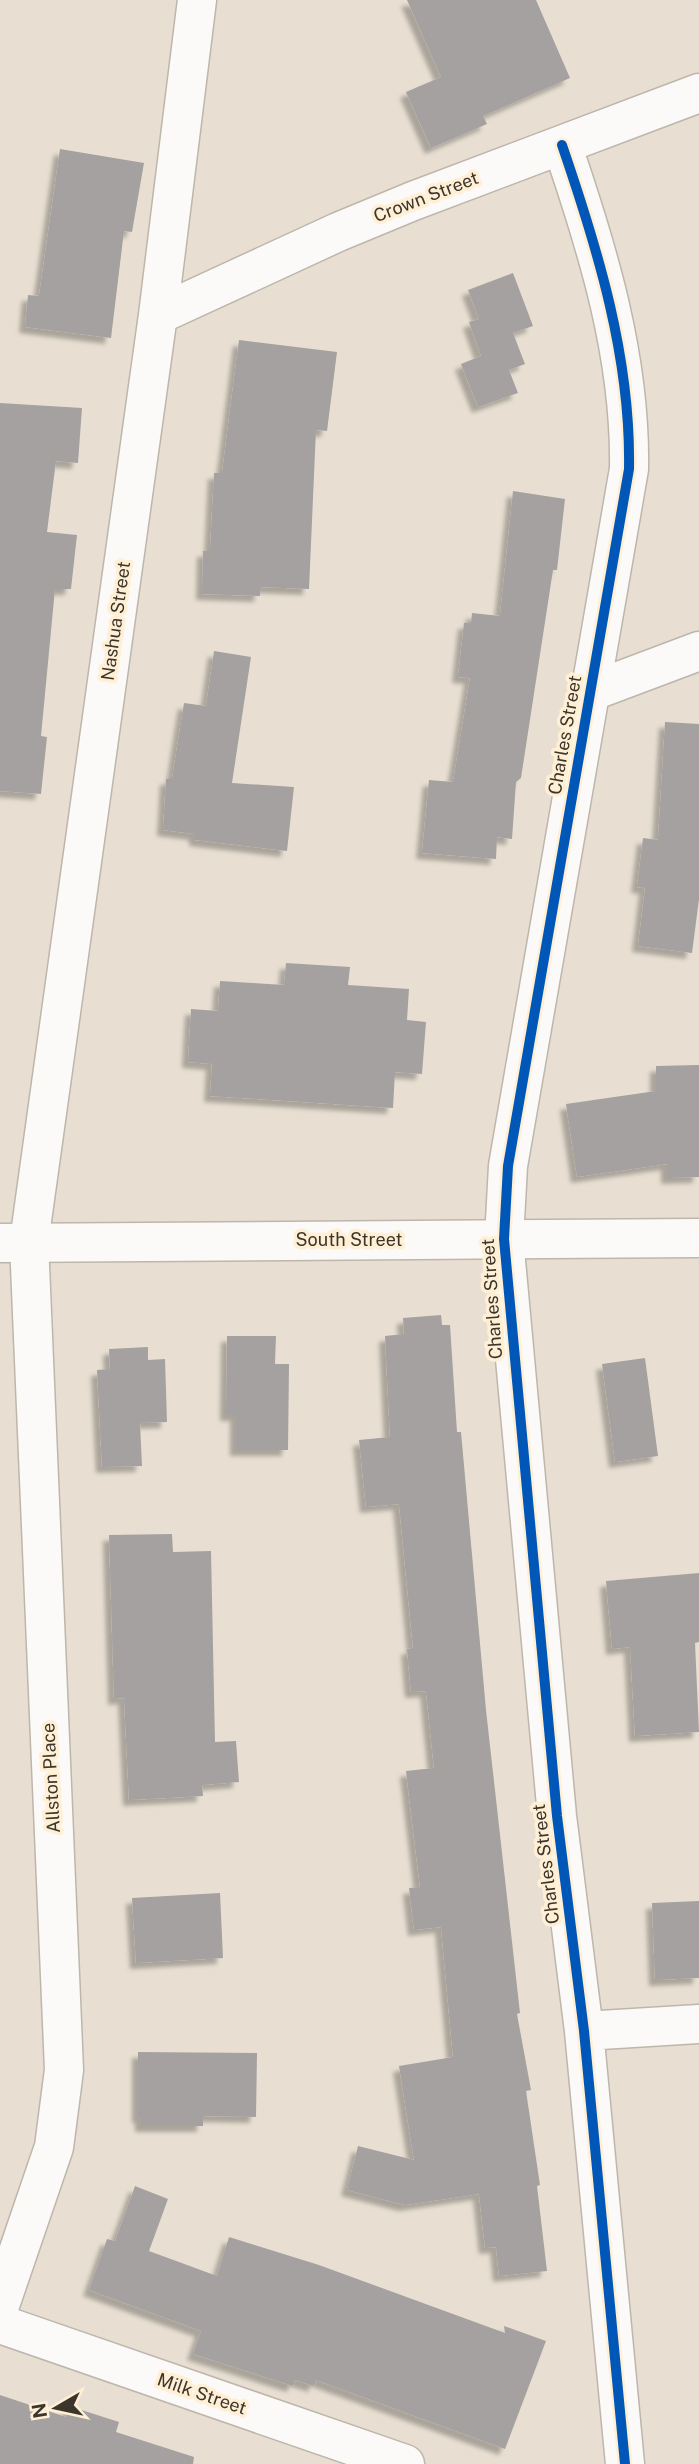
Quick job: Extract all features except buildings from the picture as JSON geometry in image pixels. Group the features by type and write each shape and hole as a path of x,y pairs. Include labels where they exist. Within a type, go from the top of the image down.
{"street":[{"name":"Nashua Street","path":"15,1242 158,315 197,0"},
{"name":"Crown Street","path":"158,315 338,232 699,93"},
{"name":"Charles Street","path":"562,145 605,282 621,369 629,437 622,515 509,1166 504,1240 554,1789 584,2031 625,2464"},
{"path":"590,692 699,651"},
{"name":"South Street","path":"15,1242 699,1238"},
{"name":"Allston Place","path":"0,2305 54,2147 64,2070 15,1242"},
{"path":"584,2031 699,2024"},
{"name":"Milk Street","path":"0,2324 404,2464"}],"cycle path":[{"path":"562,145 588,224 610,305 624,386 629,469 508,1166 504,1239 557,1816 584,2031 625,2464"}]}
